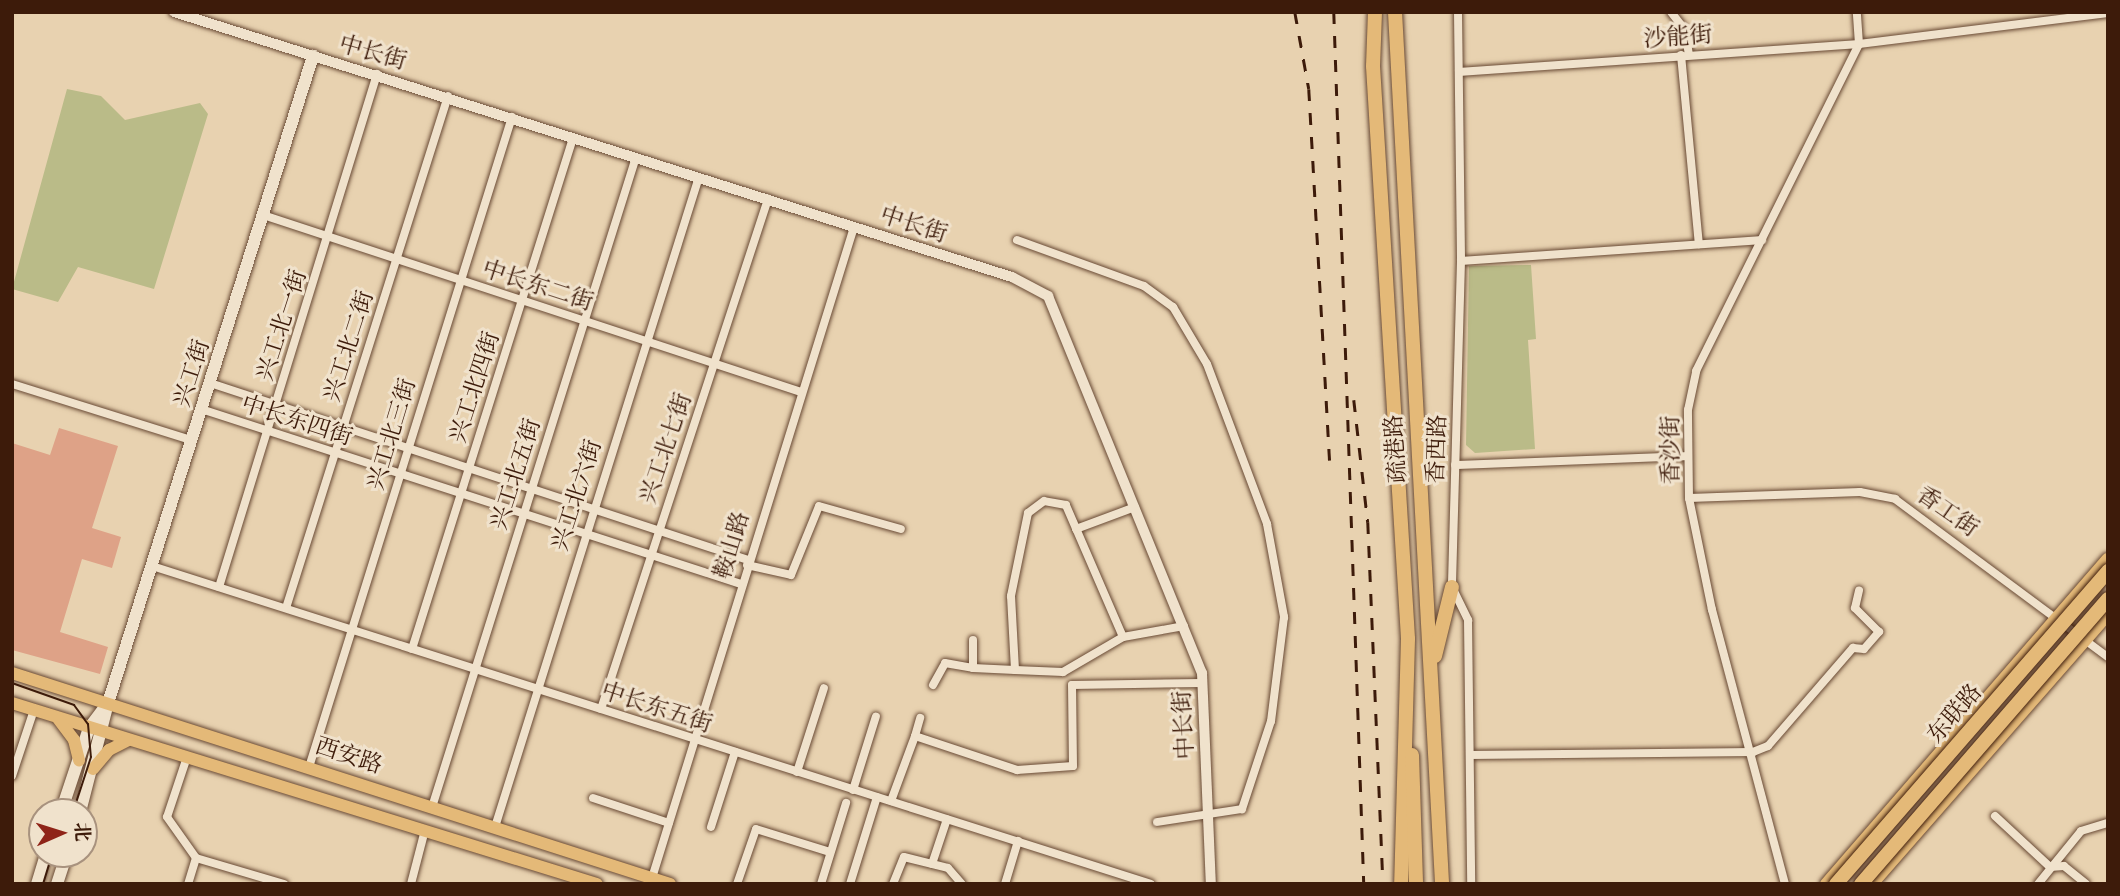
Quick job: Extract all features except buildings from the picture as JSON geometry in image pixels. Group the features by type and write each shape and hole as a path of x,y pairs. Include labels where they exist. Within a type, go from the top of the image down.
{"highway":[{"path":"1375,12 1373,66 1408,639 1416,884"},
{"name":"疏港路","path":"1395,12 1442,884"},
{"name":"东联路","path":"1836,884 2108,571"},
{"path":"1431,671 1452,587"},
{"name":"东联路","path":"1861,884 2108,599"},
{"path":"1401,884 1408,639"}],"main road":[{"name":"兴工街","path":"108,703 313,56"},
{"path":"1826,884 2108,559"},
{"path":"1872,884 2108,614"},
{"name":"西安路","path":"12,673 310,764 433,804 651,882 670,884"},
{"path":"12,703 597,884"},
{"path":"66,798 89,728 108,703"},
{"path":"84,798 105,733 108,703"},
{"path":"56,718 75,740 79,760"},
{"path":"93,769 109,750 130,740"}],"street":[{"name":"中长街","path":"174,12 448,96 1029,283 1048,296 1184,626 1202,683 1211,884"},
{"name":"香西路","path":"1458,12 1461,261 1452,587 1468,620 1471,884"},
{"path":"1671,12 1685,30 1699,244"},
{"path":"1857,12 1859,44"},
{"name":"沙能街","path":"1459,72 1859,44 2108,13"},
{"name":"香沙街","path":"1785,884 1754,752 1712,610 1689,498 1686,456 1696,371 1859,44"},
{"name":"兴工北一街","path":"219,587 329,237 377,74"},
{"name":"兴工北二街","path":"286,608 448,96"},
{"name":"兴工北三街","path":"310,764 512,117"},
{"name":"兴工北四街","path":"412,649 573,138"},
{"name":"兴工北五街","path":"433,804 473,668 636,157"},
{"name":"兴工北六街","path":"495,827 535,688 699,177"},
{"name":"兴工北七街","path":"601,709 768,199"},
{"name":"中长东二街","path":"262,215 801,391"},
{"name":"鞍山路","path":"651,882 692,738 854,227"},
{"path":"1017,240 1144,286 1173,307 1207,364 1254,484 1284,617 1271,721 1242,808 1209,816 1157,822"},
{"path":"1461,261 1762,240"},
{"name":"中长东四街","path":"209,383 792,575 819,506 901,529"},
{"path":"12,384 191,440"},
{"name":"中长东四街","path":"201,409 741,584"},
{"path":"1455,465 1686,456"},
{"name":"香工街","path":"1689,498 1860,492 1895,499 2059,616 2108,657"},
{"path":"1015,670 1011,596 1028,513 1058,500 1076,529 1123,637"},
{"path":"1076,529 1135,507"},
{"name":"中长东五街","path":"152,566 1151,884"},
{"path":"1470,755 1754,752 1768,746 1853,648 1864,649 1879,632 1855,608 1859,590"},
{"path":"933,685 945,663 974,668 1063,672 1123,637 1184,626"},
{"path":"973,640 974,668"},
{"path":"915,736 1017,770 1073,766 1072,685 1202,683"},
{"path":"797,772 824,688"},
{"path":"12,776 34,710"},
{"path":"853,789 876,716"},
{"path":"891,801 920,718"},
{"path":"711,827 735,752"},
{"path":"187,757 167,817 196,858 284,884"},
{"path":"850,884 877,797"},
{"path":"593,798 669,823"},
{"path":"821,884 846,803"},
{"path":"1995,816 2050,867 2064,866 2086,884"},
{"path":"932,864 947,819"},
{"path":"2038,884 2081,831 2108,823"},
{"path":"737,884 756,829 830,852"},
{"path":"411,884 425,830"},
{"path":"1005,884 1018,841"},
{"path":"893,884 904,857 958,873 961,884"},
{"path":"188,884 196,858"}],"green space":[{"path":"67,89 101,96 125,120 200,103 208,114 154,289 78,267 58,302 12,289"},
{"path":"1531,265 1536,339 1528,340 1535,449 1475,453 1466,445 1469,266"}],"tram line":[{"path":"12,683 74,705 88,724 91,757 78,798"},
{"path":"43,884 48,868"}],"railway":[{"path":"1295,12 1309,89 1330,460"},
{"path":"1334,12 1364,884"},
{"path":"1354,400 1368,522 1383,884"}]}
